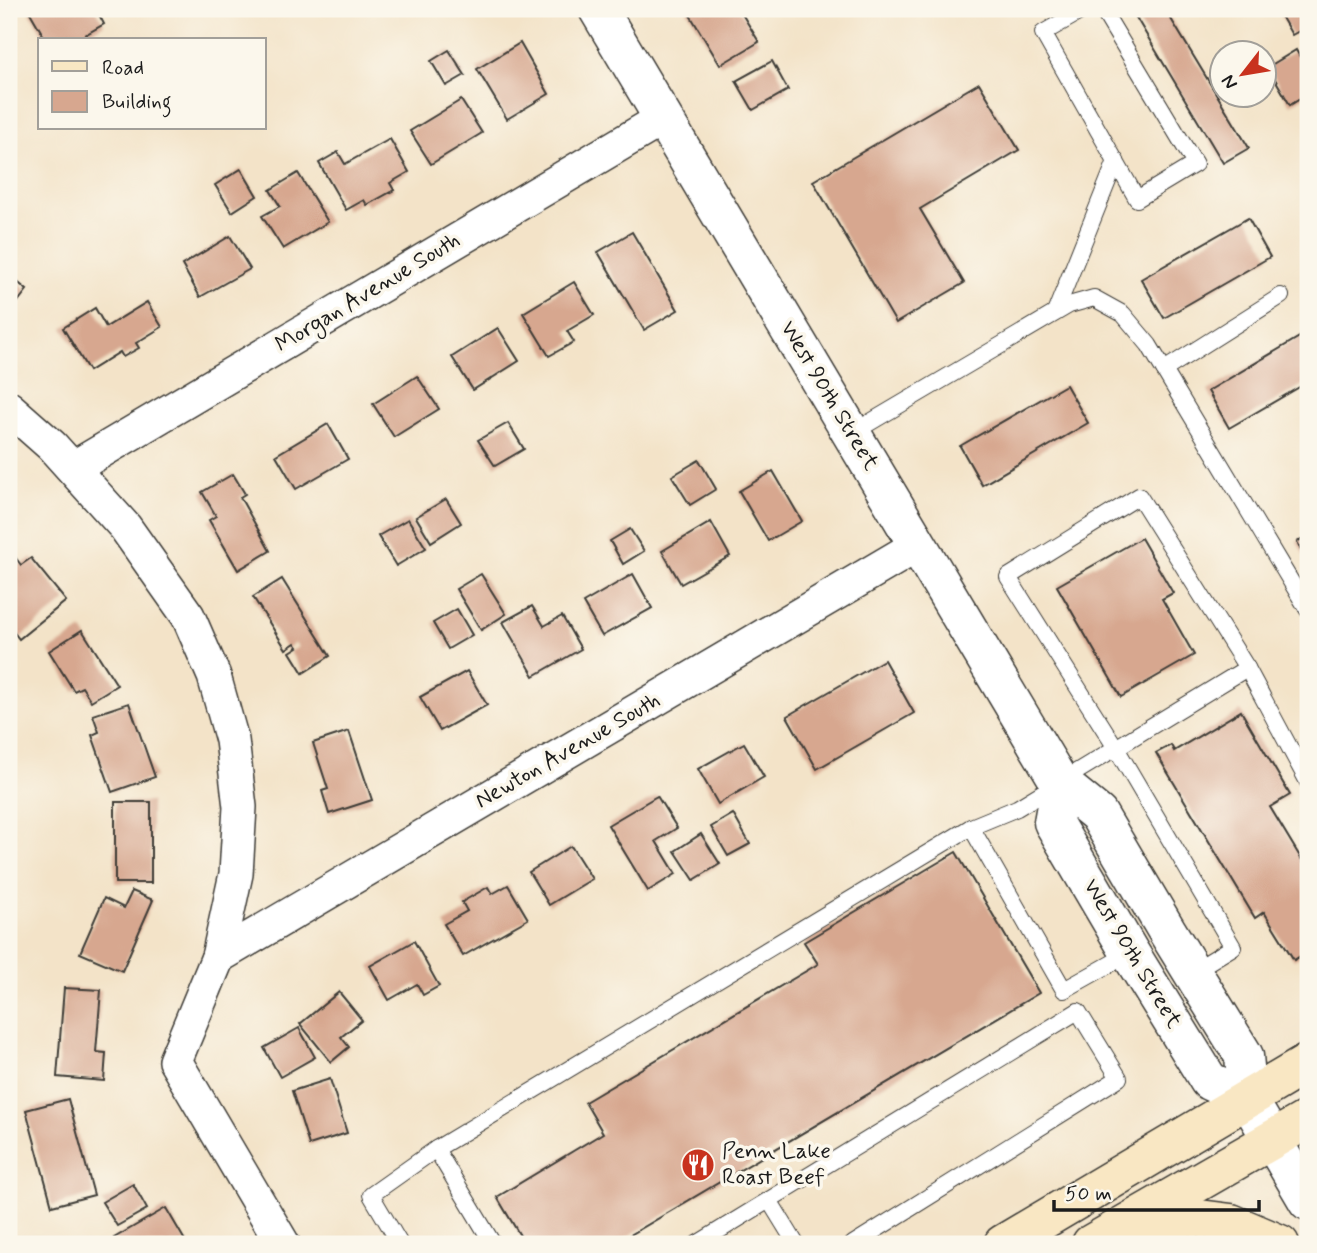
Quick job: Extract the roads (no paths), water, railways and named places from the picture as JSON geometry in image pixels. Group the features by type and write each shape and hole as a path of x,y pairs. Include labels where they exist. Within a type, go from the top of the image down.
{"main road":[{"path":"1003,1244 1308,1063"},
{"path":"1092,1244 1308,1119"},
{"path":"1092,1244 1184,1217 1231,1223 1280,1244"}],"street":[{"name":"West 90th Street","path":"598,9 1060,783 1098,814 1244,1056 1248,1099 1308,1201"},
{"name":"Morgan Avenue South","path":"73,468 664,118"},
{"path":"9,408 73,468 125,527 188,616 214,676 232,740 240,807 236,874 218,957 175,1061 283,1244"},
{"name":"Newton Avenue South","path":"218,957 918,545"},
{"name":"West 90th Street","path":"1060,783 1053,822 1130,953 1209,1081 1248,1099"}],"lane":[{"path":"1085,9 1043,33 1137,199 1195,164 1102,9"},
{"path":"1055,313 1116,161"},
{"path":"1164,370 1282,296"},
{"path":"852,433 1069,305 1094,298 1123,314 1149,345 1308,610"},
{"path":"1192,972 1233,947 1116,748 1008,577 1139,496 1247,668 1308,782"},
{"path":"400,1244 370,1195 436,1149 971,827 1017,808 1247,668"},
{"path":"853,1244 1119,1078 1064,990 971,827"},
{"path":"1064,990 1130,953"},
{"path":"697,1244 1078,1011"},
{"path":"436,1149 493,1244"},
{"path":"769,1199 796,1244"}],"place":[{"name":"Penn Lake Roast Beef","path":"698,1165"}]}
